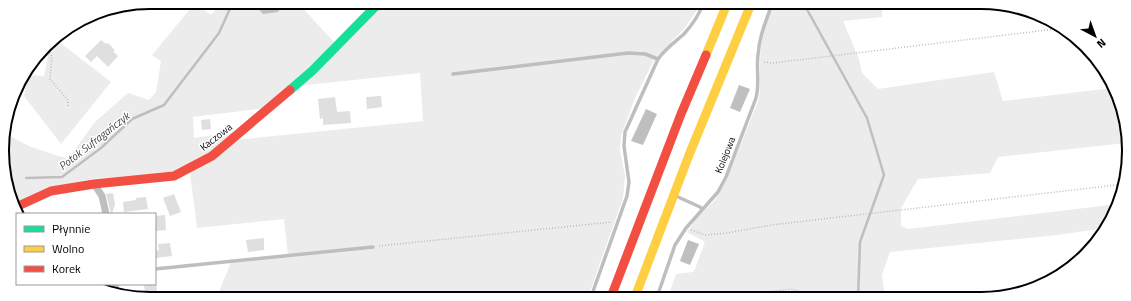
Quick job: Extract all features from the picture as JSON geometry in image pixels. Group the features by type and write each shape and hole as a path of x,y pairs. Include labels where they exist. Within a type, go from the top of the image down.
{"main road":[{"name":"Kaczowa","path":"20,205 51,191 94,184 174,176 212,156 312,70 373,9"},
{"path":"613,292 678,122 724,9"},
{"path":"637,292 673,195 749,9"}],"street":[{"path":"94,184 102,196 106,213"}],"lane":[{"path":"593,292 627,196 629,182 624,146 625,132 658,59 684,33 700,9"},
{"name":"Kolejowa","path":"658,292 675,245 686,228 718,192 726,177 756,98 759,86 758,62 760,40 770,9"},
{"path":"453,74 628,53 645,54 658,59"},
{"path":"673,195 702,209"},
{"path":"156,269 373,247"}],"path":[{"path":"758,62 773,63 837,54 1053,29"},
{"path":"48,52 52,56 49,75 50,79 66,98 68,106"},
{"path":"686,228 693,232 705,235 771,225 1117,185"},
{"path":"373,247 618,221"},
{"path":"768,292 791,289 802,292"}],"shaded area":[{"path":"190,9 203,9 211,15 216,9 268,9 277,12 279,9 303,9 334,42 310,69 265,108 193,117 194,138 235,132 211,154 173,174 92,179 50,187 19,201 10,169 10,136 31,147 68,159 95,122 128,93 149,100 156,92 161,61 152,55"},
{"path":"259,9 280,9 278,12 263,14"},
{"path":"377,9 698,9 684,29 655,58 635,98 621,136 620,150 625,176 623,198 590,292 219,292 231,262 288,256 284,219 197,228 190,173 235,140 423,121 420,73 296,86"},
{"path":"772,9 884,9 882,10 882,17 843,21 859,59 862,73 878,89 994,72 1003,101 1107,89 1117,114 1122,143 998,157 990,173 918,179 901,208 901,226 908,229 1111,205 1103,221 1098,229 1058,235 890,252 882,275 884,292 670,292 676,274 693,272 695,269 705,242 687,232 697,218 715,200 724,185 759,99 761,46"},
{"path":"59,42 111,82 61,144 24,96 26,83 31,75 44,76 48,56 45,56"},
{"path":"739,85 750,89 740,112 730,108"},
{"path":"646,109 657,114 643,145 631,141"},
{"path":"688,240 699,244 690,265 680,261"}],"building":[{"path":"101,40 106,44 108,43 115,50 113,51 118,56 108,67 97,56 91,62 85,56"},
{"path":"381,96 382,107 367,109 366,97"},
{"path":"335,97 337,112 350,111 351,123 323,125 323,118 320,119 318,99"},
{"path":"210,119 211,129 202,130 201,120"},
{"path":"113,193 115,204 112,213 111,213 106,194"},
{"path":"174,194 181,212 170,216 163,198"},
{"path":"146,197 148,209 124,212 123,202"},
{"path":"165,215 166,230 156,231 156,216"},
{"path":"264,238 264,250 248,252 246,240"},
{"path":"170,243 172,256 156,258 156,251 159,250 158,244"},
{"path":"156,284 157,292 145,292 144,285"}],"waterway":[{"name":"Potok Sufragańczyk","path":"26,178 62,177 101,148 132,119 164,105 219,33 230,9"},
{"path":"807,9 867,118 884,175 860,242 858,292"}],"traffic: fast":[{"path":"290,90 312,71 373,9"}],"traffic: slow":[{"path":"706,55 725,9"},
{"path":"637,292 689,155 749,9"}],"traffic: jam":[{"path":"613,292 681,114 706,55"},
{"path":"20,205 51,191 94,184 174,176 212,156 290,90"}]}
